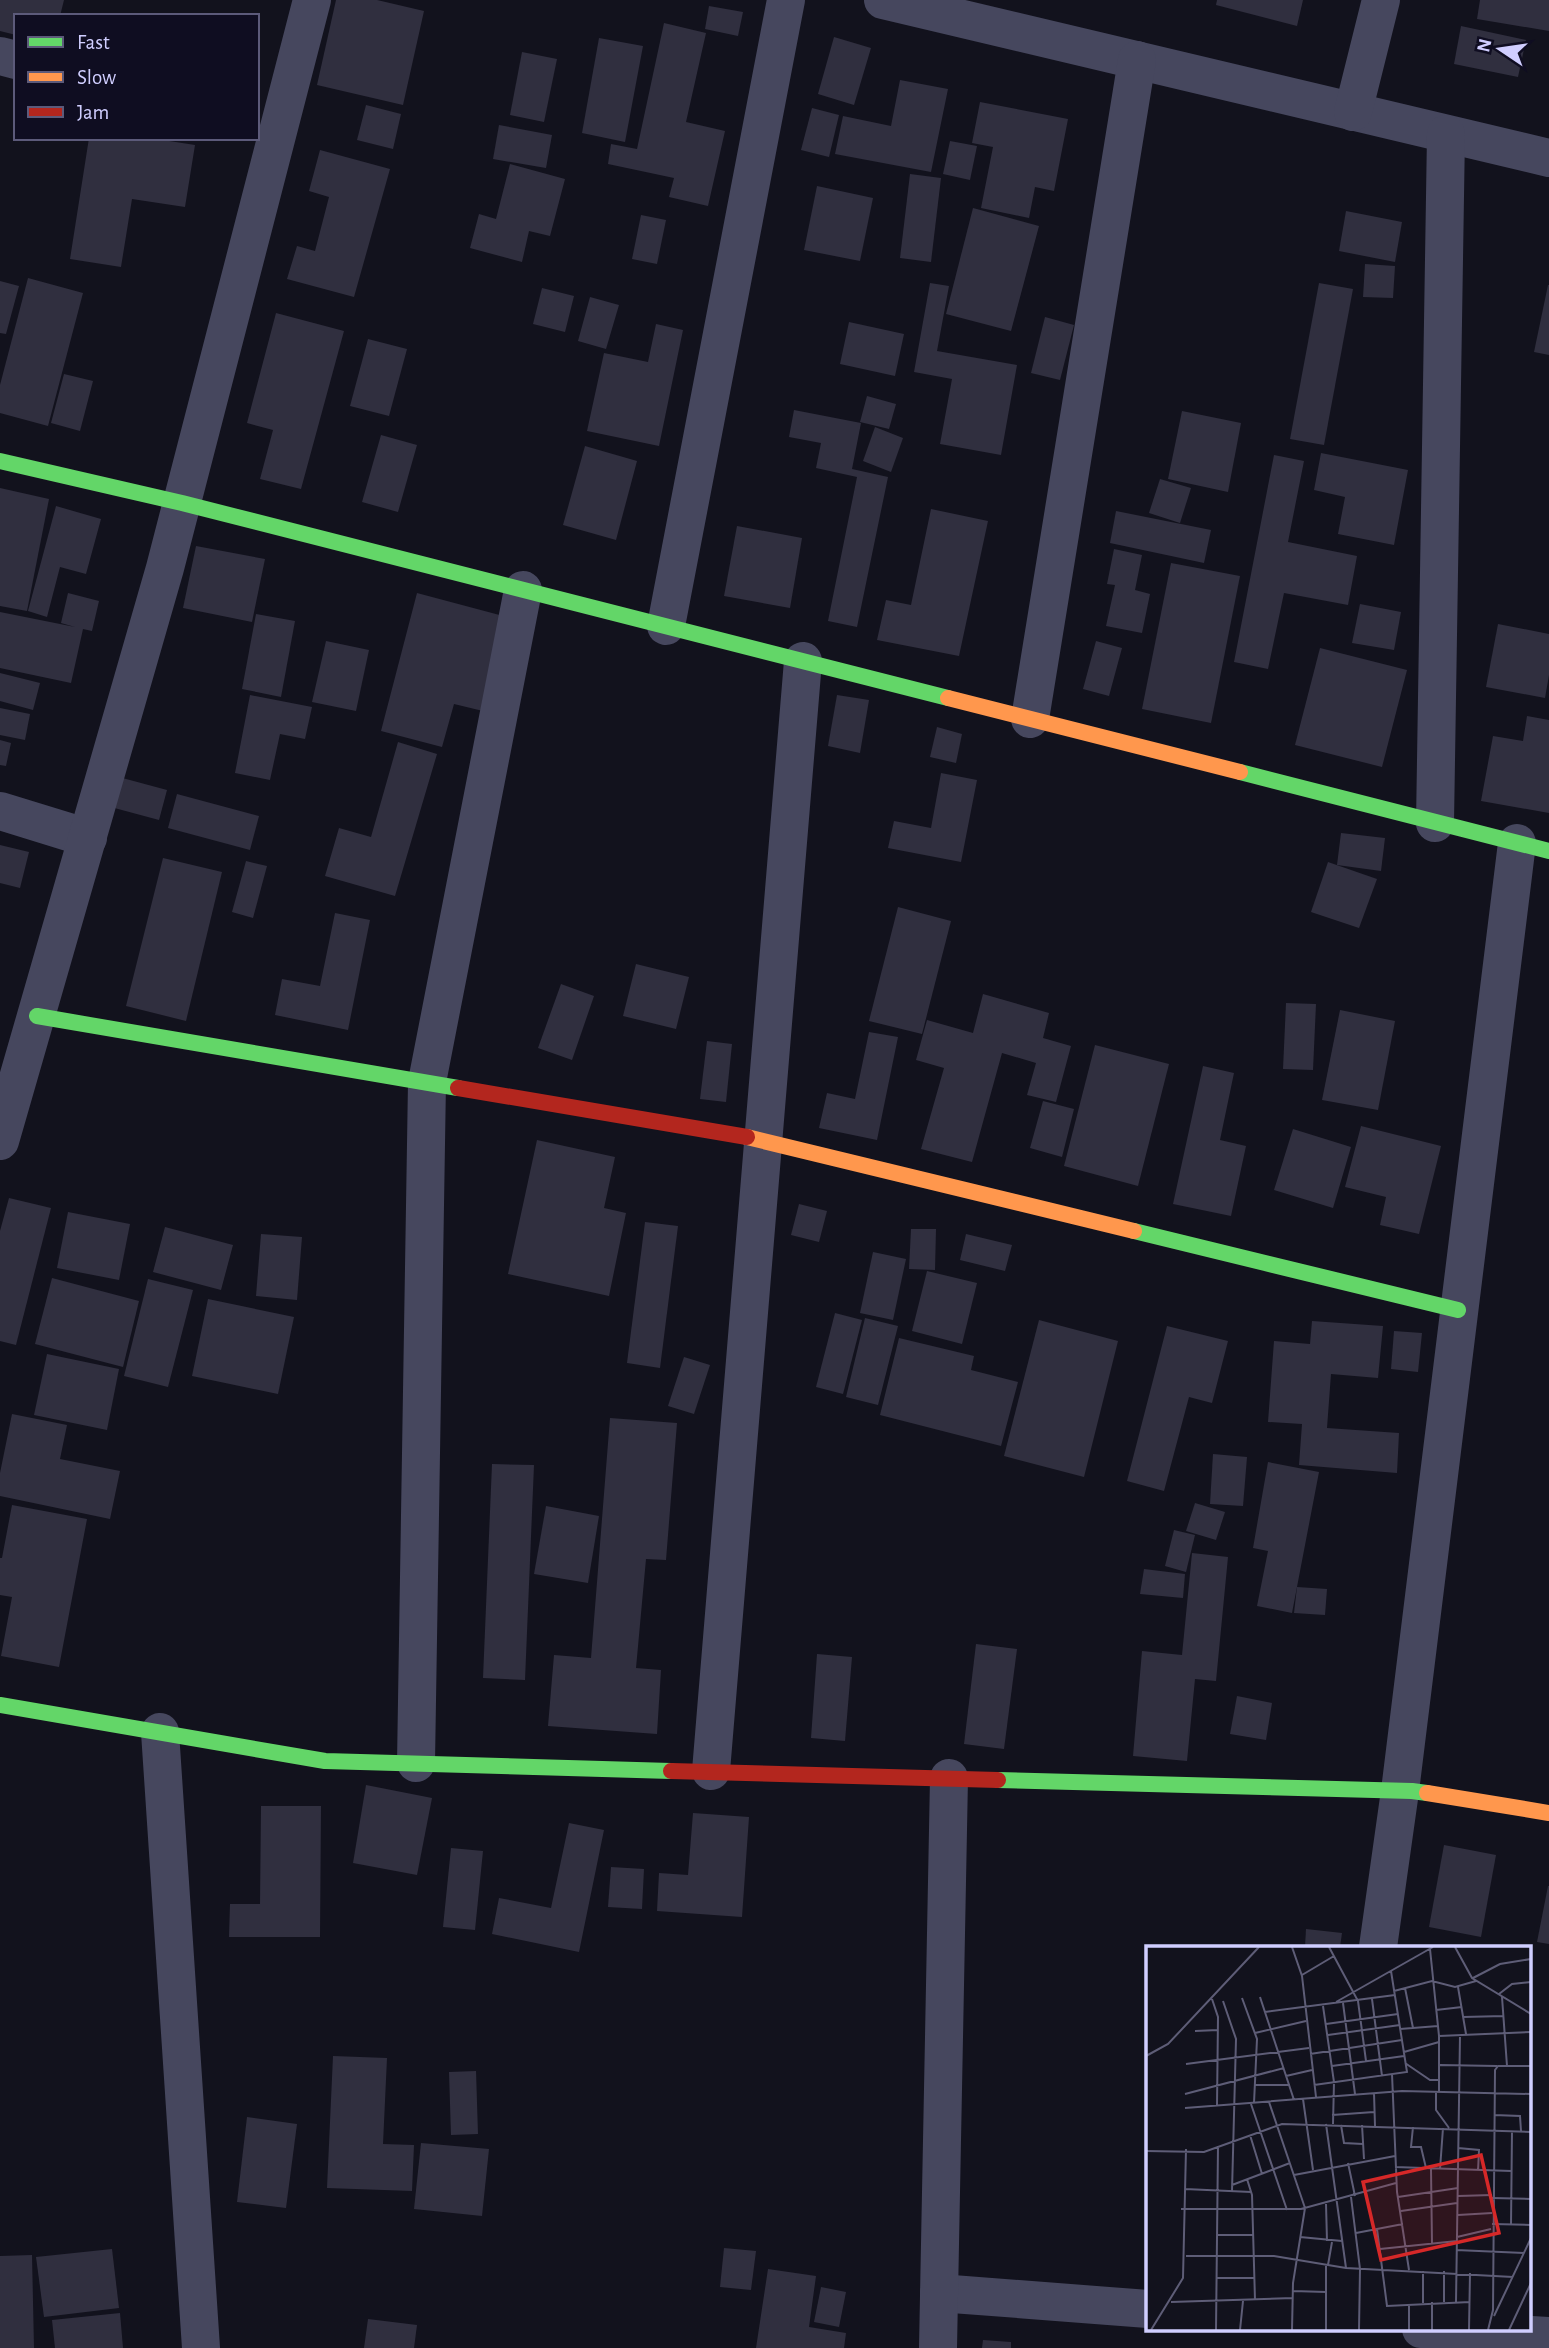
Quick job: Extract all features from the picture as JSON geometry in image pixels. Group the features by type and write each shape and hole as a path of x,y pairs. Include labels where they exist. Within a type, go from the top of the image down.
{"street":[{"path":"3,1121 37,1016 182,503 268,121 312,0"},
{"path":"666,626 786,0"},
{"path":"883,0 1549,158"},
{"path":"1353,112 1381,0"},
{"path":"1030,719 1137,60"},
{"path":"1434,822 1446,134"},
{"path":"0,461 182,503 1533,847 1458,1310 1400,1791 1378,1946"},
{"path":"416,1763 427,1082 523,590"},
{"path":"711,1771 803,661"},
{"path":"0,811 88,838"},
{"path":"37,1016 763,1140 1458,1310"},
{"path":"0,1704 324,1760 1400,1791 1549,1813"},
{"path":"160,1732 201,2348"},
{"path":"938,2348 949,1778"},
{"path":"939,2293 1146,2309"},
{"path":"1439,2330 1549,2336"}],"building":[{"path":"0,0 64,0 60,14 14,14 14,34 0,31"},
{"path":"336,0 377,0 424,11 403,105 317,85"},
{"path":"1217,0 1303,0 1297,26 1216,5"},
{"path":"1480,0 1549,0 1549,31 1477,19"},
{"path":"709,6 743,12 738,36 705,29"},
{"path":"664,23 706,33 686,122 725,131 708,206 669,197 674,178 608,164 611,144 637,149"},
{"path":"1461,26 1526,40 1518,77 1454,64"},
{"path":"834,37 871,48 854,105 818,94"},
{"path":"599,38 643,46 625,142 582,133"},
{"path":"522,52 557,59 544,122 510,115"},
{"path":"900,80 948,89 931,172 835,154 843,116 891,126"},
{"path":"980,102 1068,119 1054,191 1035,187 1029,218 981,208 993,147 972,143"},
{"path":"366,105 401,114 393,149 357,140"},
{"path":"812,108 839,115 829,157 801,150"},
{"path":"499,125 552,135 546,168 493,159"},
{"path":"89,140 163,140 195,145 185,207 132,199 121,267 70,259"},
{"path":"950,141 977,146 970,180 943,174"},
{"path":"320,150 390,169 354,297 287,279 297,246 315,251 329,197 309,191"},
{"path":"510,164 565,179 550,236 529,231 522,262 470,248 479,214 496,219"},
{"path":"910,174 941,178 931,262 900,258"},
{"path":"817,186 873,198 860,261 804,250"},
{"path":"973,208 1039,226 1011,331 946,314"},
{"path":"1346,211 1402,222 1395,262 1339,251"},
{"path":"641,215 666,220 657,264 632,259"},
{"path":"1365,264 1395,266 1393,298 1363,297"},
{"path":"28,278 83,293 48,426 0,413 0,385"},
{"path":"0,281 19,286 6,334 0,333"},
{"path":"930,283 949,286 937,351 1017,365 1001,455 940,444 952,379 914,372"},
{"path":"1319,283 1353,289 1324,445 1290,439"},
{"path":"1549,285 1549,355 1534,352"},
{"path":"542,288 574,296 565,332 533,324"},
{"path":"590,297 619,305 606,349 578,341"},
{"path":"276,313 344,331 301,489 260,479 273,430 247,423"},
{"path":"1045,317 1074,325 1060,380 1031,373"},
{"path":"849,322 904,334 895,376 840,364"},
{"path":"656,324 683,330 659,446 587,431 604,353 648,362"},
{"path":"368,339 407,349 389,416 350,406"},
{"path":"64,374 93,381 80,431 51,423"},
{"path":"867,396 896,404 889,429 860,422"},
{"path":"794,410 861,423 852,469 888,477 857,627 828,621 857,477 816,468 821,443 789,437"},
{"path":"1182,411 1241,423 1228,492 1168,479"},
{"path":"875,427 903,438 891,472 863,461"},
{"path":"381,435 417,445 398,512 362,502"},
{"path":"585,446 637,461 616,540 563,525"},
{"path":"1321,453 1408,470 1394,545 1338,534 1345,497 1314,490"},
{"path":"1274,455 1304,461 1288,542 1357,556 1348,605 1284,593 1268,669 1234,662"},
{"path":"1160,479 1191,488 1180,523 1149,513"},
{"path":"0,488 49,499 27,611 0,606"},
{"path":"56,506 101,519 86,574 60,567 47,617 28,611"},
{"path":"931,509 988,521 959,656 877,640 886,600 911,605"},
{"path":"1116,511 1211,530 1204,563 1110,543"},
{"path":"737,526 802,538 790,608 724,596"},
{"path":"196,546 265,559 252,622 183,608"},
{"path":"1114,549 1142,555 1135,590 1150,594 1142,633 1106,626 1115,585 1107,584"},
{"path":"1171,563 1240,576 1211,723 1142,709"},
{"path":"68,593 99,601 92,631 83,629 71,683 0,668 0,612 75,627 61,623"},
{"path":"417,593 507,617 483,711 454,704 442,747 381,731"},
{"path":"1360,604 1401,612 1394,650 1352,643"},
{"path":"256,614 295,621 281,697 242,689"},
{"path":"1498,624 1549,634 1549,675 1545,698 1486,687"},
{"path":"326,641 369,650 356,711 312,702"},
{"path":"1096,641 1122,648 1109,696 1083,689"},
{"path":"1320,648 1407,670 1382,767 1295,745"},
{"path":"0,673 40,683 33,710 0,701"},
{"path":"250,695 312,707 305,739 280,734 270,780 235,773"},
{"path":"837,695 869,700 860,753 828,746"},
{"path":"0,708 30,714 25,740 0,735"},
{"path":"1527,716 1549,720 1549,813 1481,801 1493,736 1523,741"},
{"path":"937,727 962,734 956,763 930,757"},
{"path":"0,740 11,743 6,766 0,765"},
{"path":"398,742 437,754 395,896 325,876 339,828 371,837"},
{"path":"941,773 977,780 961,862 888,848 894,821 931,828"},
{"path":"115,776 167,790 159,820 107,806"},
{"path":"177,794 259,816 250,850 168,828"},
{"path":"1341,833 1385,838 1381,871 1337,865"},
{"path":"0,845 29,852 20,888 0,883"},
{"path":"163,858 222,872 186,1021 126,1006"},
{"path":"246,861 267,866 253,918 232,912"},
{"path":"1328,862 1377,879 1359,928 1311,912"},
{"path":"898,907 951,921 922,1034 869,1021"},
{"path":"335,913 370,920 348,1030 275,1015 282,979 320,986"},
{"path":"636,964 689,977 676,1029 623,1016"},
{"path":"561,984 594,996 572,1060 538,1048"},
{"path":"983,994 1049,1013 1043,1038 1071,1046 1056,1102 1027,1095 1036,1063 1002,1053 972,1162 921,1149 944,1068 916,1060 927,1020 973,1033"},
{"path":"1286,1003 1316,1004 1313,1070 1283,1069"},
{"path":"1340,1010 1395,1021 1378,1110 1322,1100"},
{"path":"869,1032 898,1037 877,1140 819,1128 827,1093 855,1099"},
{"path":"707,1041 732,1044 726,1102 700,1099"},
{"path":"1095,1045 1169,1064 1138,1186 1064,1166"},
{"path":"1203,1066 1234,1073 1220,1140 1246,1146 1231,1216 1173,1204"},
{"path":"1043,1101 1074,1109 1062,1157 1030,1148"},
{"path":"1361,1126 1441,1146 1419,1234 1380,1225 1386,1197 1345,1187"},
{"path":"1293,1129 1351,1147 1333,1208 1274,1190"},
{"path":"537,1140 615,1157 604,1208 626,1213 609,1296 508,1274"},
{"path":"9,1198 51,1208 16,1345 0,1341 0,1231"},
{"path":"799,1204 827,1211 819,1242 791,1235"},
{"path":"68,1212 130,1224 119,1280 57,1268"},
{"path":"645,1222 678,1226 660,1368 627,1363"},
{"path":"165,1227 233,1245 221,1290 153,1272"},
{"path":"911,1229 936,1229 935,1270 909,1269"},
{"path":"261,1234 302,1237 297,1300 256,1296"},
{"path":"966,1234 1012,1245 1005,1271 960,1260"},
{"path":"873,1252 906,1259 893,1320 860,1313"},
{"path":"927,1271 977,1283 962,1344 912,1331"},
{"path":"52,1278 139,1301 123,1367 35,1344"},
{"path":"148,1279 193,1290 168,1387 124,1376"},
{"path":"208,1299 294,1317 278,1394 192,1376"},
{"path":"835,1313 862,1320 843,1394 816,1387"},
{"path":"865,1318 898,1326 878,1405 846,1397"},
{"path":"1039,1320 1118,1341 1084,1477 1004,1456"},
{"path":"1312,1321 1383,1326 1378,1378 1331,1374 1327,1428 1399,1433 1397,1473 1299,1465 1302,1424 1268,1422 1274,1341 1310,1344"},
{"path":"1167,1326 1228,1341 1212,1403 1189,1397 1164,1491 1127,1481"},
{"path":"1394,1331 1422,1333 1418,1372 1391,1369"},
{"path":"899,1338 974,1356 971,1370 1018,1382 1001,1446 880,1415"},
{"path":"47,1354 119,1369 107,1430 34,1415"},
{"path":"684,1357 710,1365 694,1414 668,1406"},
{"path":"12,1414 67,1425 60,1459 120,1471 110,1519 0,1496 0,1473"},
{"path":"610,1418 677,1423 666,1560 646,1559 636,1668 661,1670 657,1734 548,1726 554,1655 591,1658"},
{"path":"1213,1454 1247,1457 1243,1506 1210,1504"},
{"path":"1268,1462 1319,1472 1292,1613 1257,1606 1268,1551 1253,1548"},
{"path":"492,1464 534,1465 525,1680 483,1678"},
{"path":"1195,1503 1225,1512 1216,1540 1186,1531"},
{"path":"12,1505 87,1519 59,1667 1,1656 12,1597 0,1595 0,1558"},
{"path":"546,1506 599,1516 588,1583 534,1574"},
{"path":"1174,1530 1195,1535 1186,1572 1165,1566"},
{"path":"1192,1553 1228,1557 1216,1681 1195,1679 1187,1761 1133,1756 1142,1651 1182,1655"},
{"path":"1144,1569 1185,1574 1183,1598 1140,1594"},
{"path":"1297,1587 1327,1589 1325,1615 1294,1613"},
{"path":"976,1644 1017,1649 1004,1749 964,1744"},
{"path":"817,1654 852,1657 845,1741 811,1738"},
{"path":"1237,1696 1272,1703 1266,1740 1230,1734"},
{"path":"366,1785 432,1798 417,1875 353,1863"},
{"path":"261,1806 321,1806 320,1937 229,1937 230,1904 260,1904"},
{"path":"693,1813 749,1817 742,1917 657,1911 659,1873 688,1875"},
{"path":"569,1823 604,1830 579,1952 492,1934 499,1898 551,1908"},
{"path":"1444,1845 1496,1855 1481,1937 1429,1927"},
{"path":"451,1848 483,1851 475,1930 443,1927"},
{"path":"611,1867 644,1869 642,1909 608,1907"},
{"path":"1549,1886 1549,1944 1537,1942"},
{"path":"1306,1929 1342,1933 1340,1946 1305,1946"},
{"path":"333,2056 387,2058 383,2144 414,2145 412,2191 327,2188"},
{"path":"476,2071 478,2134 451,2135 449,2072"},
{"path":"247,2117 297,2124 286,2208 237,2202"},
{"path":"421,2143 489,2149 482,2216 414,2209"},
{"path":"724,2248 756,2251 751,2290 720,2287"},
{"path":"112,2249 119,2308 44,2317 36,2257"},
{"path":"32,2255 34,2348 0,2348 0,2256"},
{"path":"768,2269 816,2276 809,2327 846,2333 844,2348 756,2348"},
{"path":"821,2287 846,2292 839,2327 814,2322"},
{"path":"120,2313 123,2348 55,2348 52,2320"},
{"path":"368,2319 417,2325 414,2348 364,2348"},
{"path":"983,2340 1011,2342 1011,2348 982,2348"}],"traffic: fast":[{"path":"0,461 182,503 948,698"},
{"path":"1240,772 1549,851"},
{"path":"37,1016 458,1088"},
{"path":"1134,1231 1458,1310"},
{"path":"0,1705 325,1761 671,1771"},
{"path":"998,1780 1427,1793"}],"traffic: slow":[{"path":"948,698 1240,772"},
{"path":"747,1137 1134,1231"},
{"path":"1427,1793 1549,1813"}],"traffic: jam":[{"path":"458,1088 747,1137"},
{"path":"671,1771 998,1780"}]}
